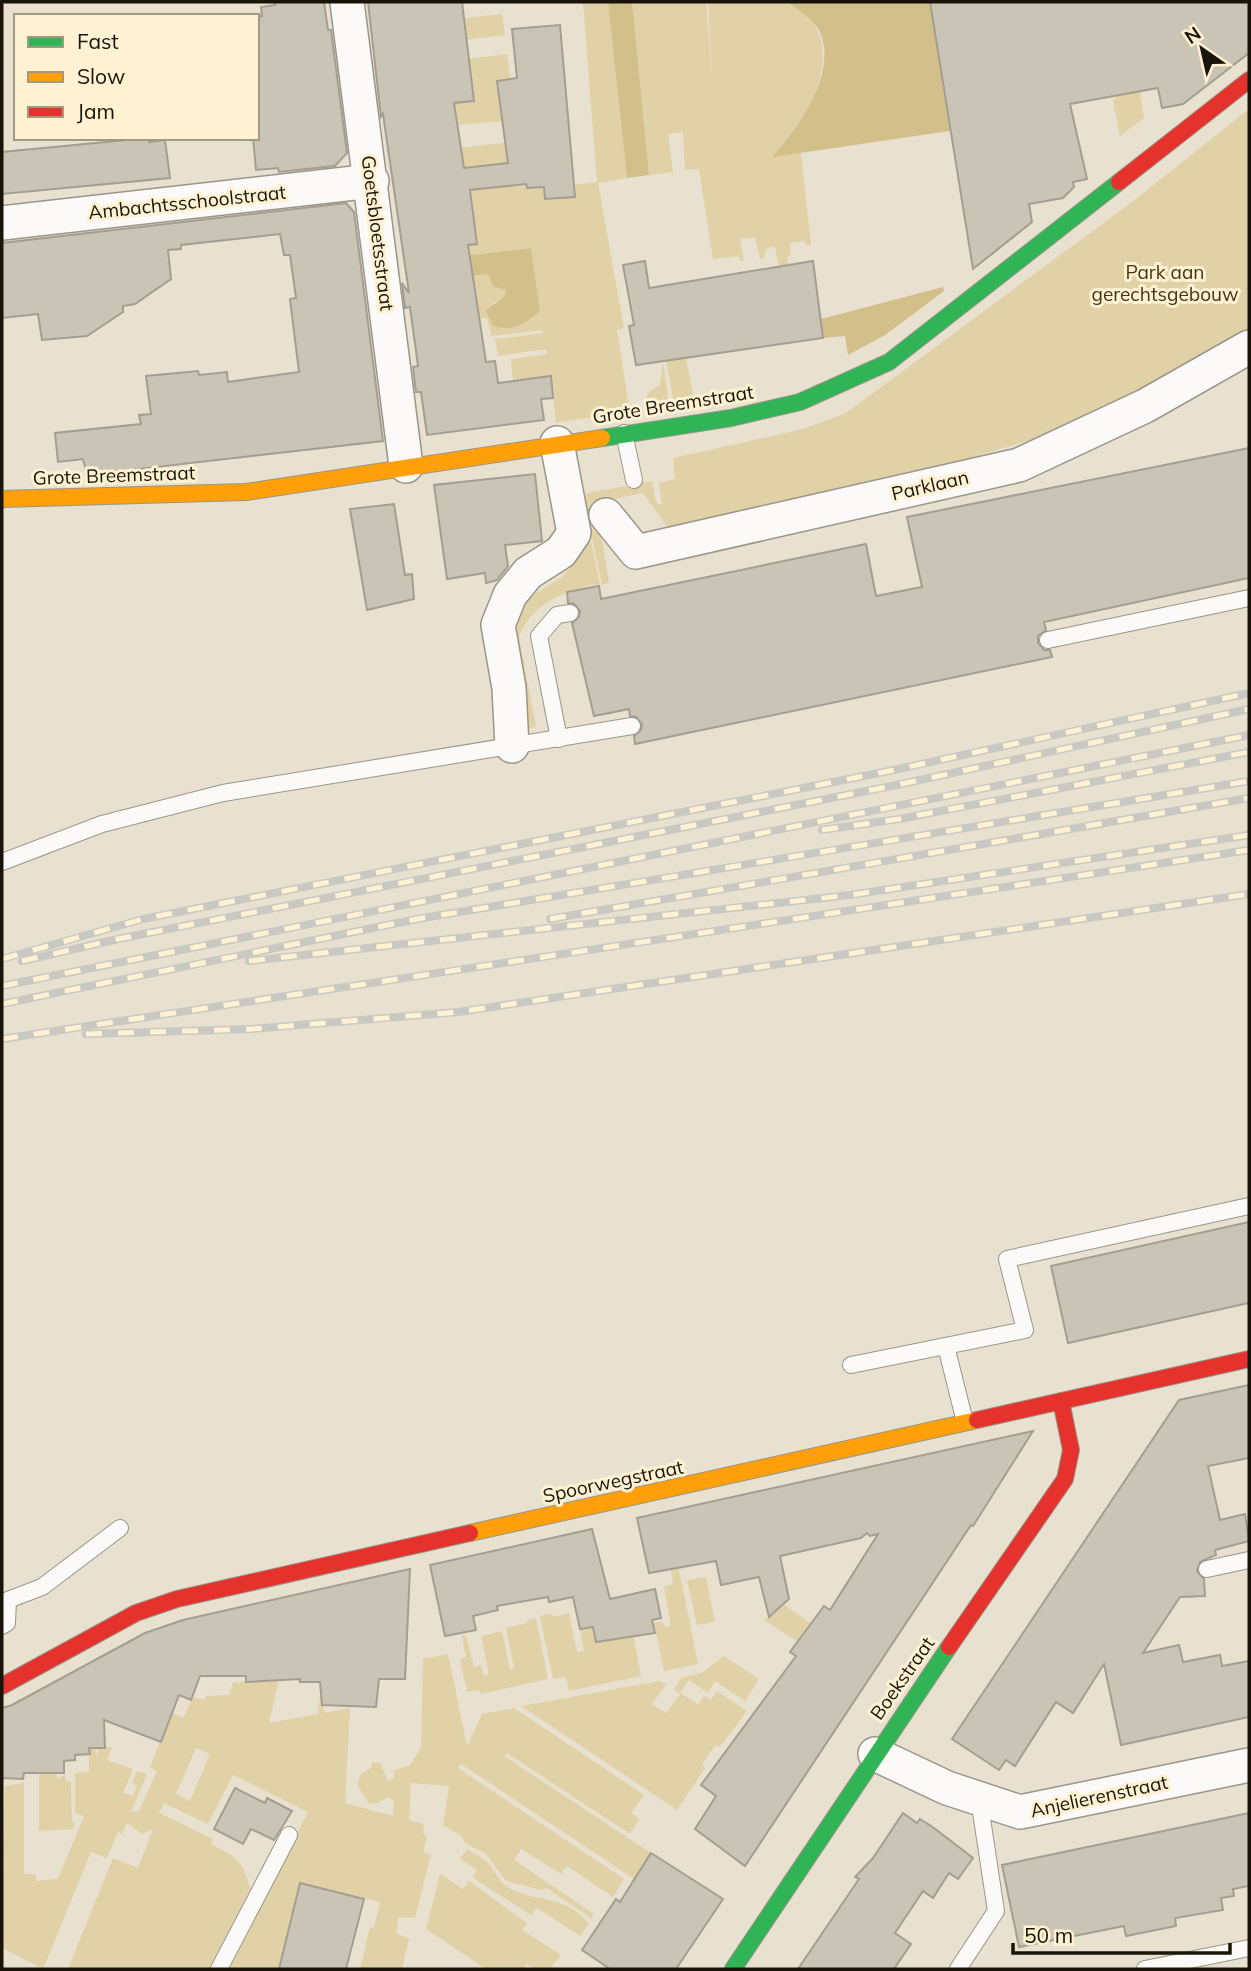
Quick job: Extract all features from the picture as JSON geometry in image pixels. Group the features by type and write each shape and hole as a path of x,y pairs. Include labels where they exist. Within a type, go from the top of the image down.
{"street":[{"name":"Goetsbloetsstraat","path":"347,2 372,181 406,466"},
{"name":"Grote Breemstraat","path":"2,499 246,492 731,418 800,402 889,362 1249,80"},
{"name":"Ambachtsschoolstraat","path":"2,223 372,181"},
{"name":"Parklaan","path":"606,515 636,552 1019,465 1145,406 1249,347"},
{"path":"512,746 509,688 498,625 510,595 528,573 561,552 573,533 557,443"},
{"name":"Spoorwegstraat","path":"2,1686 135,1613 177,1599 965,1425 1249,1359"},
{"name":"Boekstraat","path":"733,1969 875,1754 1065,1479 1071,1450 1061,1401"},
{"name":"Anjelierenstraat","path":"875,1754 947,1788 1020,1812 1249,1765"}],"lane":[{"path":"624,433 634,480"},
{"path":"1048,640 1249,598"},
{"path":"559,739 539,636 557,615 570,613"},
{"path":"2,862 102,824 185,802 632,726"},
{"path":"852,1365 1025,1331 1007,1259 1249,1206"},
{"path":"946,1346 965,1425"},
{"path":"2,1626 7,1623 8,1600 42,1587 120,1528"},
{"path":"1207,1569 1249,1560"},
{"path":"958,1969 996,1911 979,1799"},
{"path":"219,1969 289,1835"},
{"path":"1145,1969 1249,1948"}],"green space":[{"path":"583,2 608,2 627,178 598,183 624,328 617,330 630,414 618,413 556,423 551,376 535,378 538,400 495,383 513,380 511,359 547,354 546,349 498,356 495,339 543,333 543,330 491,336 487,318 468,320 462,278 489,274 497,286 506,289 506,296 492,304 540,311 531,248 467,255 466,245 476,244 471,190 452,192 455,169 452,149 519,141 508,178 509,186 544,187 546,199 568,198 574,185 597,182"},
{"path":"632,2 706,2 713,90 708,2 789,3 807,15 817,30 822,47 818,84 811,103 792,136 801,153 811,245 806,245 805,241 790,243 791,255 787,256 790,275 780,272 775,247 767,248 764,258 760,259 755,237 740,239 744,261 740,261 739,256 713,259 699,169 685,170 683,132 668,134 673,172 649,175"},
{"path":"502,14 505,35 447,42 445,20"},
{"path":"507,54 516,120 457,125 454,103 473,100 469,59"},
{"path":"1140,91 1144,118 1120,136 1113,101 1118,95"},
{"name":"Park aan gerechtsgebouw","path":"1249,109 1249,330 1177,375 1066,429 851,494 671,532 643,493 596,503 609,583 602,585 583,494 652,481 656,502 662,506 659,483 675,479 673,458 803,429 846,413 1132,202"},
{"path":"686,358 694,400 674,403 666,361"},
{"path":"663,361 669,404 647,408 645,402 649,392 660,385"},
{"path":"581,495 600,584 563,594 552,600 532,615 525,625 519,637 536,727 526,729 509,636 527,599 562,577 578,558"},
{"path":"678,1565 698,1664 664,1671 654,1623 662,1621 665,1627 671,1626 664,1587 673,1584 670,1567"},
{"path":"706,1577 715,1622 697,1625 687,1580"},
{"path":"785,1605 810,1623 801,1635 804,1638 800,1643 764,1620"},
{"path":"551,1613 553,1617 569,1613 577,1652 584,1651 580,1629 593,1627 596,1642 607,1641 630,1620 641,1676 569,1691 566,1677 553,1679 540,1616"},
{"path":"536,1618 548,1679 480,1694 479,1690 467,1692 460,1659 466,1657 462,1635 466,1635 474,1667 481,1665 484,1676 489,1674 481,1636 502,1631 510,1670 514,1668 506,1628"},
{"path":"448,1654 467,1746 482,1714 514,1708 644,1795 631,1813 639,1819 630,1834 507,1753 504,1756 651,1853 634,1879 461,1764 458,1768 624,1879 613,1897 567,1866 561,1874 521,1849 514,1860 594,1914 591,1919 547,1888 541,1890 506,1881 486,1854 465,1843 461,1836 443,1825 449,1786 411,1783 409,1820 424,1824 423,1834 427,1836 423,1852 431,1855 415,1918 399,1917 396,1934 409,1938 402,1969 360,1969 370,1927 374,1928 380,1902 301,1883 279,1969 229,1969 308,1812 233,1775 208,1824 164,1803 159,1813 213,1839 211,1844 237,1860 248,1880 250,1889 209,1969 68,1969 113,1858 138,1868 153,1829 142,1834 127,1823 122,1834 118,1832 107,1858 91,1852 43,1969 2,1948 5,1786 24,1783 24,1874 36,1874 36,1881 58,1879 84,1816 75,1813 75,1773 89,1772 89,1748 96,1748 97,1760 98,1748 112,1747 107,1760 133,1769 123,1793 133,1796 137,1786 132,1782 137,1771 147,1774 131,1812 139,1811 157,1771 150,1767 172,1713 183,1718 193,1697 204,1700 206,1696 229,1695 233,1682 240,1685 241,1681 279,1679 269,1723 318,1714 321,1687 324,1713 350,1708 345,1803 393,1816 394,1800 388,1797 376,1804 369,1803 358,1782 361,1774 371,1768 372,1762 381,1764 387,1780 393,1779 394,1771 410,1765 421,1747 423,1659","holes":["196,1748 210,1754 190,1801 176,1794"]},
{"path":"724,1656 759,1679 745,1701 715,1681 708,1693 689,1680 680,1693 698,1704 704,1696 711,1700 717,1691 747,1711 720,1747 715,1745 702,1765 705,1768 677,1810 521,1706 660,1681 666,1685 652,1704 666,1713 680,1694 674,1689 682,1677 702,1673"},
{"path":"56,1766 57,1779 65,1775 66,1781 71,1781 72,1821 75,1825 73,1829 39,1831 39,1768"},
{"path":"467,1849 488,1863 501,1881 511,1889 561,1904 580,1914 589,1923 580,1936 537,1908 531,1915 473,1878 477,1870 460,1859"},
{"path":"440,1874 463,1889 469,1881 527,1923 522,1930 561,1955 550,1969 535,1969 527,1964 523,1969 486,1969 426,1929"}],"shaded area":[{"path":"608,2 632,2 649,175 627,178"},
{"path":"788,2 930,2 950,131 772,157 805,114 821,78 824,60 823,43 817,27"},
{"path":"531,248 540,311 518,326 493,326 486,311 505,296 506,290 493,286 488,274 473,276 470,255"},
{"path":"943,287 944,291 885,335 848,355 845,336 823,338 821,319"}],"building":[{"path":"275,2 324,2 328,30 331,30 347,153 335,166 279,172 278,168 256,170 253,140 259,140 259,16 262,16 261,7 275,5"},
{"path":"368,2 462,2 474,101 454,103 464,168 508,163 497,81 517,78 512,29 560,25 575,197 545,199 544,187 527,188 526,184 470,190 477,244 468,245 486,362 495,361 498,383 551,376 553,398 541,399 544,420 427,435 421,392 416,392 413,367 418,366 410,307 405,308 402,283 409,293 383,114 381,117"},
{"path":"930,2 1249,2 1249,53 1183,104 1162,108 1158,88 1070,104 1087,179 1073,182 1074,187 1063,198 1029,204 1032,222 973,269"},
{"path":"126,140 165,140 170,178 2,194 2,152"},
{"path":"346,203 354,212 383,441 87,475 83,459 58,462 55,433 141,424 139,415 151,414 146,376 198,371 199,375 227,372 228,382 299,372 290,299 296,298 290,255 284,255 280,234 181,245 181,249 168,250 171,279 135,304 123,306 123,312 87,336 42,340 38,314 2,318 2,243"},
{"path":"645,261 649,288 813,261 823,338 636,365 629,326 634,325 623,265"},
{"path":"1249,448 1249,578 1044,622 1046,630 1038,636 1038,643 1044,650 1050,650 1052,657 635,744 634,736 641,730 642,724 636,717 630,716 629,709 594,716 572,623 579,617 580,611 574,604 568,603 567,592 599,586 601,599 866,544 876,596 922,587 907,517"},
{"path":"535,474 542,541 505,545 508,566 497,580 486,583 485,573 447,579 434,485"},
{"path":"394,504 405,575 412,574 414,599 367,610 350,509"},
{"path":"1249,1222 1249,1303 1068,1343 1051,1266"},
{"path":"1249,1385 1249,1458 1208,1466 1220,1520 1245,1514 1249,1541 1215,1550 1216,1555 1200,1562 1197,1571 1204,1579 1205,1596 1180,1597 1143,1653 1179,1645 1183,1662 1220,1655 1222,1666 1249,1661 1249,1717 1121,1745 1104,1664 1073,1713 1056,1702 1015,1766 1006,1760 999,1770 952,1739 1179,1400"},
{"path":"1033,1431 973,1526 971,1525 745,1866 695,1829 716,1796 701,1785 796,1656 790,1652 824,1606 830,1610 878,1534 870,1536 867,1533 861,1538 780,1556 789,1599 769,1617 759,1577 721,1585 716,1561 649,1573 637,1518"},
{"path":"592,1529 610,1599 655,1589 661,1618 652,1620 655,1633 596,1642 593,1627 580,1629 573,1597 549,1602 548,1597 497,1606 498,1610 473,1616 476,1630 445,1636 430,1565"},
{"path":"410,1569 405,1679 379,1679 376,1707 322,1705 320,1682 300,1682 300,1679 246,1682 246,1676 200,1676 191,1700 179,1695 161,1742 104,1720 105,1748 89,1748 90,1754 75,1755 75,1760 64,1761 64,1773 24,1773 23,1779 2,1778 2,1708 145,1633 183,1620"},
{"path":"235,1788 265,1803 267,1798 292,1811 274,1840 251,1829 243,1844 214,1829"},
{"path":"903,1813 917,1823 920,1819 934,1828 973,1858 958,1879 949,1873 933,1898 923,1891 895,1933 911,1944 894,1969 798,1969 859,1879 855,1877 873,1858"},
{"path":"1249,1813 1249,1886 1233,1889 1234,1896 1221,1898 1223,1910 1175,1918 1176,1926 1126,1936 1124,1926 1019,1947 1002,1865"},
{"path":"651,1853 723,1899 676,1969 610,1969 582,1950 616,1899 620,1902"},
{"path":"300,1883 364,1899 346,1969 279,1969"}],"railway":[{"path":"2,959 143,919 889,771 1249,693"},
{"path":"22,961 118,939 892,786 1249,709"},
{"path":"2,986 1249,735"},
{"path":"822,830 899,819 1249,752"},
{"path":"2,1004 417,919 1249,781"},
{"path":"550,919 1249,798"},
{"path":"249,961 850,895 1249,835"},
{"path":"2,1039 1249,850"},
{"path":"86,1034 252,1029 458,1012 1249,894"}],"traffic: fast":[{"path":"602,438 731,418 800,402 889,362 1119,182"},
{"path":"733,1969 949,1647"}],"traffic: slow":[{"path":"2,499 246,492 602,438"},
{"path":"470,1533 977,1420"}],"traffic: jam":[{"path":"1119,182 1249,80"},
{"path":"977,1420 1249,1359"},
{"path":"949,1647 1065,1479 1071,1450 1061,1401"},
{"path":"2,1686 136,1613 177,1599 470,1533"}]}
